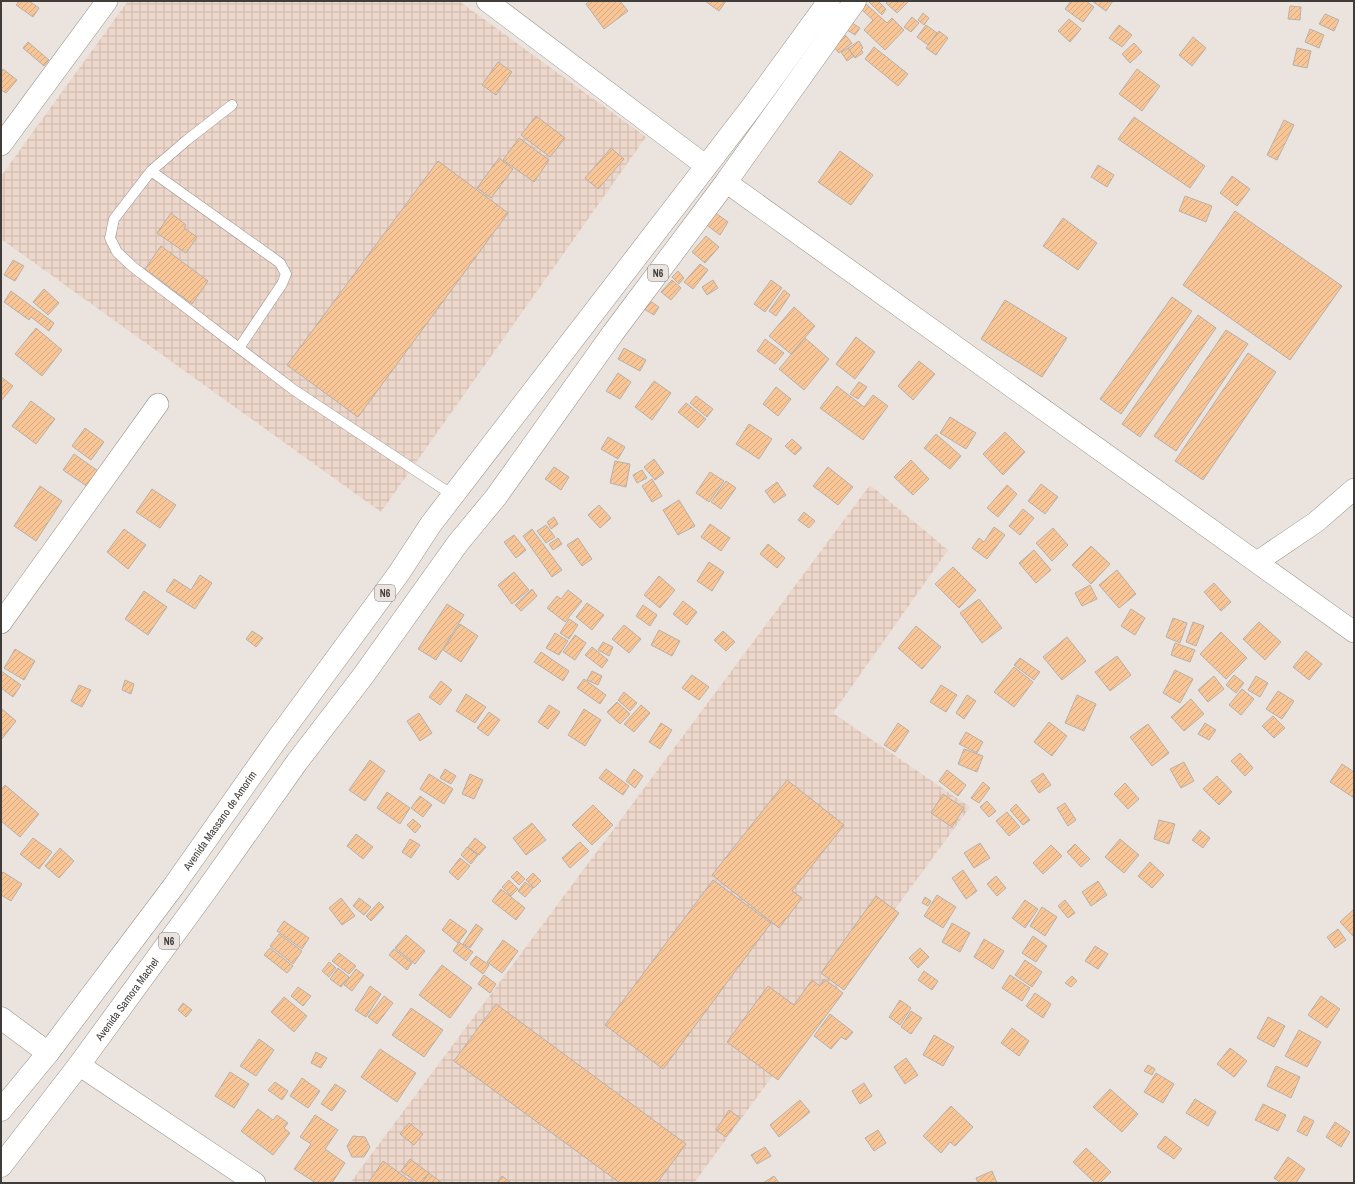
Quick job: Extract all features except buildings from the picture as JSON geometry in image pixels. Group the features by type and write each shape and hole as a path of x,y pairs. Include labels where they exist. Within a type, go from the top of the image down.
{"main road":[{"name":"N6","path":"454,496 751,108 829,1"},
{"name":"N6","path":"363,676 458,543 496,497 613,332 726,182 855,1"},
{"name":"Avenida Massano de Amorim","path":"1,1110 48,1053 173,887 275,742 399,573 431,524 454,496"},
{"path":"336,660 363,676"},
{"name":"Avenida Samora Machel","path":"1,1166 79,1065 297,762 363,676"},
{"path":"1,1018 48,1053"}],"street":[{"path":"1,145 108,1"},
{"path":"487,1 706,166"},
{"path":"726,182 1354,632"},
{"path":"1,623 158,404"},
{"path":"1257,562 1316,522 1354,489"},
{"path":"79,1065 254,1183"}],"lane":[{"path":"232,105 187,140 151,171 114,219 110,238 117,252 133,267 294,390 454,496"},
{"path":"151,171 280,264 286,274 282,284 239,348"}],"shaded area":[{"path":"128,1 459,1 646,137 381,512 1,239 1,176"},
{"path":"870,485 948,550 833,713 970,807 694,1183 350,1183"}]}
